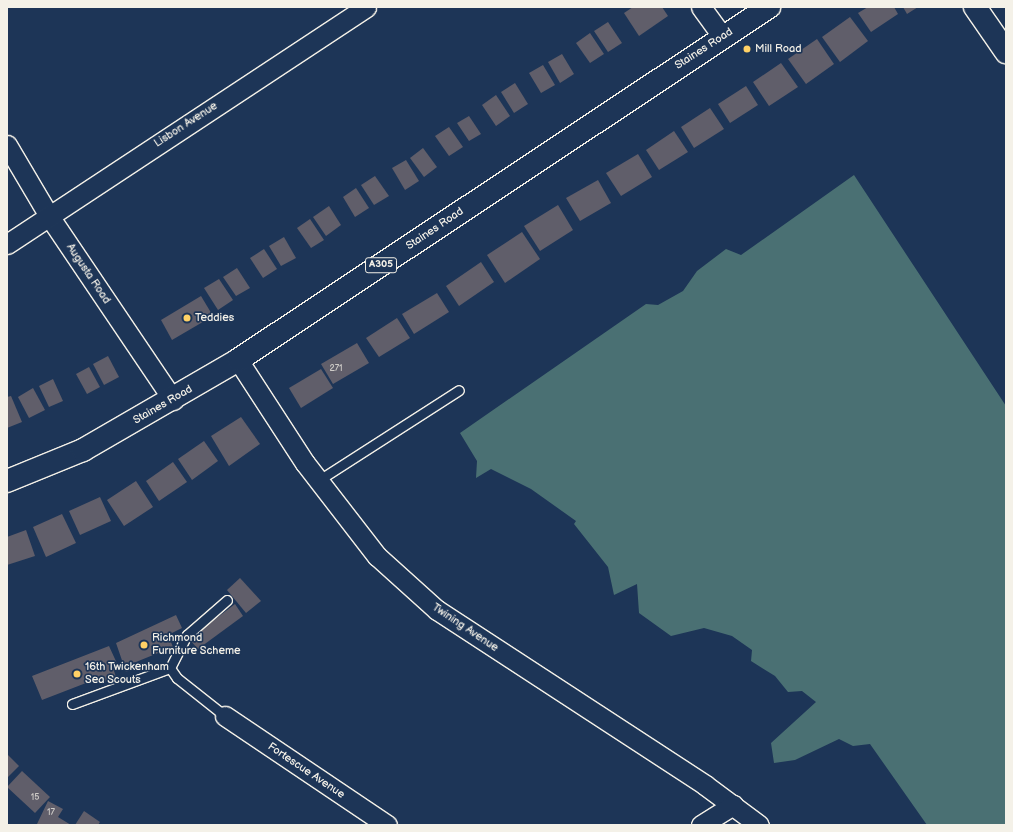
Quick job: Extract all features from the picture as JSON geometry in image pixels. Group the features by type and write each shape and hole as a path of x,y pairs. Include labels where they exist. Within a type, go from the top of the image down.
{"main road":[{"name":"Staines Road","path":"7,481 83,450 173,400 238,360 769,7"},
{"path":"975,7 1004,47"}],"street":[{"name":"Lisbon Avenue","path":"7,244 366,7"},
{"path":"701,7 723,37"},
{"name":"Augusta Road","path":"7,146 49,216 173,400"},
{"name":"Twining Avenue","path":"238,360 319,480 377,556 437,610 733,805 759,825"},
{"name":"Fortescue Avenue","path":"225,716 386,825"},
{"path":"701,825 733,805"}],"lane":[{"path":"319,480 459,390"},
{"path":"72,704 170,668 187,635 227,600"},
{"path":"170,668 177,678 225,716"}],"green space":[{"path":"854,175 1006,406 1006,825 927,825 870,744 853,746 839,739 795,760 774,763 771,743 816,702 802,691 788,692 775,676 751,661 752,650 732,636 704,628 671,636 639,613 637,584 614,595 608,567 574,524 576,521 531,489 491,469 476,478 477,461 460,433 646,304 658,305 683,291 697,271 726,249 741,255"}],"building":[{"path":"633,7 662,7 668,16 639,36 624,13"},
{"path":"868,7 894,7 898,14 871,32 858,13"},
{"path":"903,7 918,7 907,14"},
{"path":"850,17 868,41 840,62 822,37"},
{"path":"608,22 622,43 608,52 594,31"},
{"path":"590,33 604,54 590,63 576,43"},
{"path":"817,39 834,64 806,84 788,59"},
{"path":"562,54 574,74 560,83 548,62"},
{"path":"781,63 798,87 769,106 753,82"},
{"path":"543,65 555,85 541,93 529,73"},
{"path":"515,83 528,104 514,113 501,92"},
{"path":"746,86 758,105 730,123 718,104"},
{"path":"496,95 510,116 496,126 482,105"},
{"path":"710,108 724,129 694,148 681,127"},
{"path":"469,116 481,134 469,141 457,123"},
{"path":"449,127 463,147 449,156 435,136"},
{"path":"674,131 688,152 659,170 646,150"},
{"path":"423,148 437,167 424,177 410,158"},
{"path":"638,154 652,177 621,196 606,173"},
{"path":"406,160 419,181 405,190 392,168"},
{"path":"375,176 389,196 374,205 361,185"},
{"path":"598,180 611,203 580,221 566,198"},
{"path":"356,188 369,208 355,217 343,197"},
{"path":"558,205 573,230 540,251 524,226"},
{"path":"329,206 341,225 326,236 313,217"},
{"path":"310,219 324,240 311,248 297,228"},
{"path":"522,232 540,259 505,283 487,255"},
{"path":"284,237 296,258 281,266 269,246"},
{"path":"264,249 277,269 263,278 250,258"},
{"path":"481,262 494,282 459,306 446,286"},
{"path":"237,268 250,288 236,296 223,277"},
{"path":"219,279 233,300 218,310 204,288"},
{"path":"437,293 449,312 414,334 402,314"},
{"name":"Teddies","path":"201,296 213,316 172,340 161,320"},
{"path":"397,318 410,338 379,357 366,338"},
{"path":"357,343 369,363 333,384 321,364"},
{"path":"108,356 119,377 104,385 93,364"},
{"path":"89,367 100,387 87,394 76,374"},
{"path":"321,369 333,388 301,408 289,388"},
{"path":"53,379 63,401 49,407 39,386"},
{"path":"33,388 45,410 29,418 18,397"},
{"path":"11,396 22,422 7,428 7,397"},
{"path":"241,417 260,444 229,466 211,436"},
{"path":"204,441 218,461 192,480 178,459"},
{"path":"173,462 187,482 159,501 146,481"},
{"path":"136,481 153,507 124,526 107,500"},
{"path":"100,497 111,521 80,535 69,511"},
{"path":"62,514 76,543 46,557 33,527"},
{"path":"26,530 35,556 7,565 7,537"},
{"path":"240,578 261,601 246,613 227,590"},
{"path":"235,604 243,616 198,649 189,639"},
{"name":"Richmond Furniture Scheme","path":"176,615 182,628 168,635 173,647 131,664 133,669 126,672 116,643"},
{"name":"16th Twickenham Sea Scouts","path":"109,646 120,670 114,671 116,677 102,683 99,678 42,700 32,676"},
{"path":"7,754 19,766 7,778"},
{"path":"22,771 50,797 35,813 7,787"},
{"path":"48,801 63,809 58,817 71,825 37,824"},
{"path":"84,811 100,822 98,825 75,825"}],"place":[{"name":"Mill Road","path":"747,49"},
{"name":"Teddies","path":"187,318"},
{"name":"Richmond Furniture Scheme","path":"144,645"},
{"name":"16th Twickenham Sea Scouts","path":"77,674"}]}
